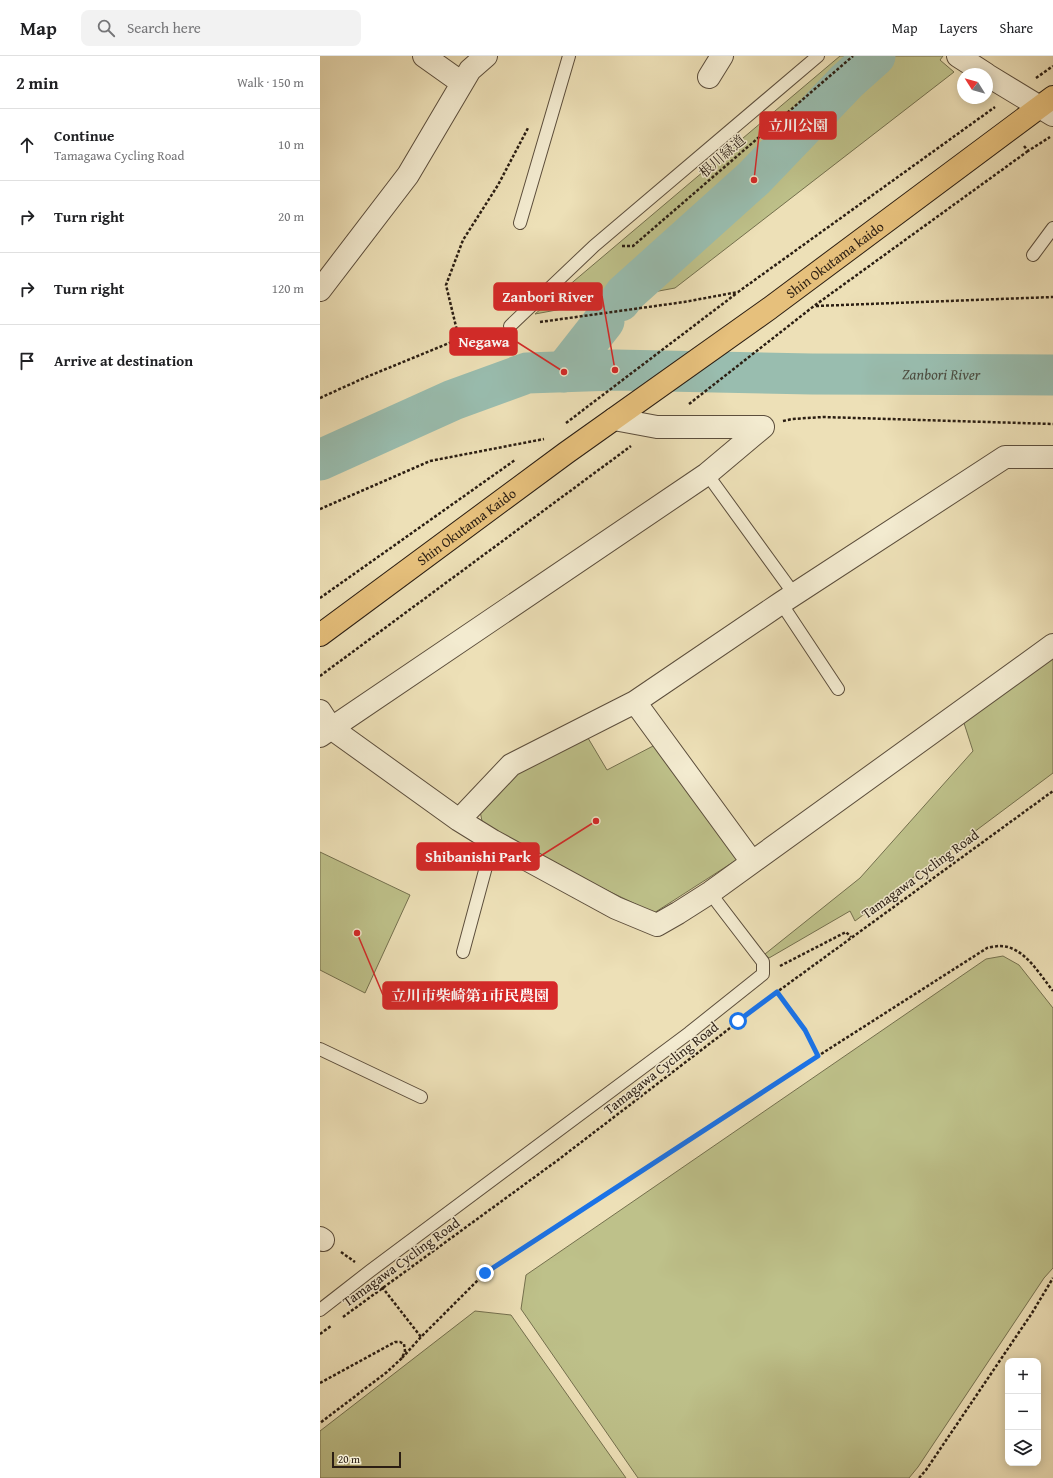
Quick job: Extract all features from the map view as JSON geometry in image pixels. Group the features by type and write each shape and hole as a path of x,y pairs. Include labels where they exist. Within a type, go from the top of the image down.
{"main road":[{"name":"Shin Okutama kaido","path":"614,419 770,308 1048,106"},
{"name":"Shin Okutama Kaido","path":"320,635 614,419"}],"street":[{"path":"320,290 408,175 474,66 424,56"},
{"path":"709,77 722,56"},
{"path":"958,56 977,68"},
{"path":"993,77 1048,106"},
{"path":"614,419 657,427 764,427"},
{"path":"764,427 707,474 324,725 459,820 494,841 616,908 657,925 711,892 1053,645"},
{"path":"459,820 512,765 635,702 787,599 1005,457 1053,457"},
{"path":"635,702 752,862"}],"lane":[{"path":"520,223 570,56"},
{"path":"510,326 594,246 818,56"},
{"path":"1033,255 1053,228"},
{"path":"707,474 787,599 838,689"},
{"path":"463,952 494,841"},
{"path":"320,1310 689,1033 763,974 763,962 711,892"},
{"path":"320,1049 421,1097"}],"path":[{"name":"根川緑道","path":"594,246 633,246 853,56"},
{"path":"563,425 738,292 996,107"},
{"path":"459,339 446,285 463,240 498,185 530,124"},
{"path":"686,406 814,306 1028,151"},
{"path":"320,398 364,378 459,339 510,326 684,302 738,292"},
{"path":"814,306 1053,297"},
{"path":"764,427 792,419 823,417 1053,424"},
{"path":"320,676 657,427"},
{"path":"538,444 550,435"},
{"path":"320,509 430,461 544,439"},
{"path":"320,598 518,458"},
{"name":"Tamagawa Cycling Road","path":"339,1320 558,1160 851,937 1053,791"},
{"path":"763,974 846,932 851,937"},
{"path":"320,1423 402,1358 485,1273 987,948 1000,946 1014,949 1027,959 1053,991"},
{"path":"777,992 805,1030 818,1056"},
{"path":"321,1239 370,1271 421,1337"},
{"path":"919,1478 1028,1319 1053,1278"},
{"path":"320,1334 332,1325"},
{"path":"320,1383 395,1342 404,1344 405,1351 402,1358"}],"green space":[{"path":"840,56 943,56 940,60 954,72 675,288 535,314"},
{"path":"1053,654 1053,773 855,921 850,911 769,958 765,954 860,878 973,751 963,720"},
{"path":"588,738 607,770 655,745 738,859 654,913 484,831 480,811 517,770"},
{"path":"320,852 410,895 365,993 320,970"},
{"path":"1003,956 1019,965 1053,1008 1053,1268 1044,1278 918,1467 909,1478 638,1478 521,1309 526,1275 986,959"},
{"path":"475,1311 511,1315 626,1478 320,1478 320,1431"}],"waterway":[{"path":"620,301 625,294 754,178 847,81 875,56"},
{"path":"564,372 604,321"},
{"name":"Zanbori River","path":"320,460 453,400 527,373 615,370 812,374 1053,375"}],"place":[{"name":"立川公園","path":"754,180"},
{"name":"Zanbori River","path":"615,370"},
{"name":"Negawa","path":"564,372"},
{"name":"Shibanishi Park","path":"596,821"},
{"name":"立川市柴崎第1市民農園","path":"357,933"}],"route":[{"path":"485,1273 818,1056 805,1030 777,992 738,1021"}]}
